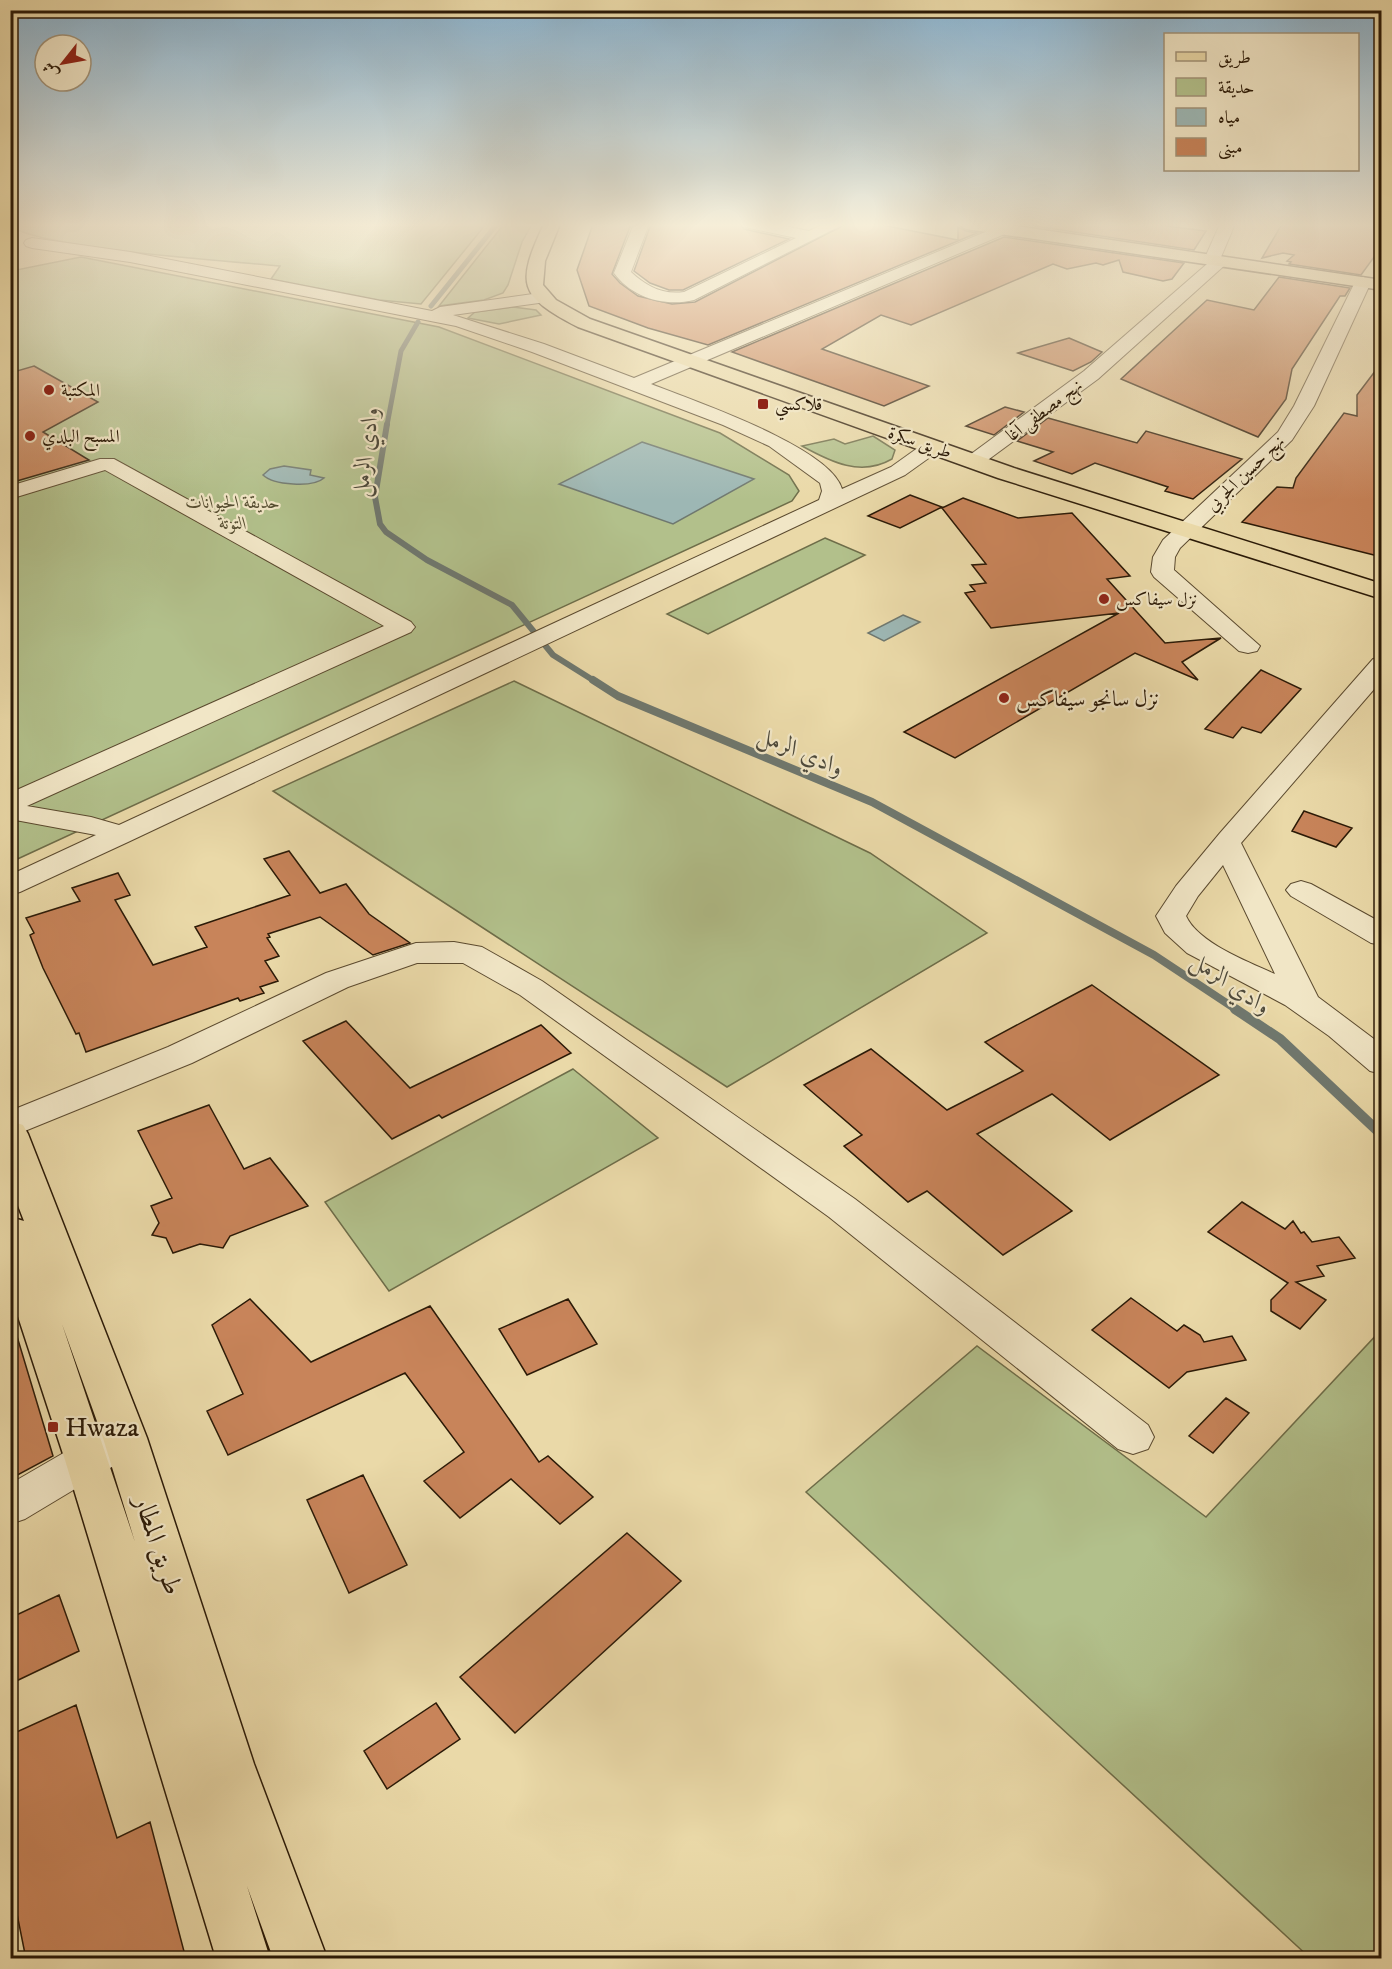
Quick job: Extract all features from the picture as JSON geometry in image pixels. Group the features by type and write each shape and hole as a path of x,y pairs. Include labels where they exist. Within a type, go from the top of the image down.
{"main road":[{"name":"طريق سكرة","path":"568,316 690,363 884,429 909,442 923,459 974,461 1185,531 1382,592"},
{"path":"923,459 962,463 1006,472"},
{"name":"طريق المطار","path":"10,1134 106,1449 243,1959"},
{"name":"طريق المطار","path":"10,1231 106,1449 229,1764 300,1959"}],"street":[{"path":"465,316 510,338 730,421 776,442 828,479 833,487 827,504"},
{"path":"633,385 801,316"},
{"name":"نهج مصطفى آغا","path":"974,461 1091,375 1156,316"},
{"name":"نهج حسين الجربي","path":"1248,645 1162,572 1164,557 1185,531 1286,436 1354,316"},
{"path":"809,464 841,473 860,475 923,459"},
{"path":"10,886 923,459"},
{"path":"10,493 106,463 403,627 10,803"},
{"path":"1382,664 1227,843 1186,892 1171,915 1177,930 1203,951 1255,975 1305,1004 1332,1022 1382,1063"},
{"path":"10,811 97,827 118,836"},
{"path":"1227,843 1305,1004"},
{"path":"1301,890 1382,936"},
{"path":"10,1125 180,1055 356,973 416,953 471,954 531,987 842,1208 1133,1437"},
{"path":"10,1506 106,1449"}],"green space":[{"name":"حديقة الحيوانات التوتة","path":"11,316 382,316 439,327 720,433 789,475 799,491 792,501 11,862"},
{"path":"470,316 537,316 499,324 468,318"},
{"path":"873,436 895,450 892,459 869,467 835,462 802,446 834,439 845,444"},
{"path":"825,538 865,555 708,634 667,614"},
{"path":"514,681 870,853 987,933 727,1087 273,791"},
{"path":"573,1069 658,1138 389,1291 325,1202"},
{"path":"1381,1330 1381,1958 1310,1958 806,1492 977,1346 1206,1517"}],"water":[{"path":"642,442 754,479 673,524 559,484"},
{"path":"284,466 311,470 310,475 324,478 311,483 293,484 275,481 263,475 270,469"},
{"path":"903,615 920,622 884,641 868,633"}],"building":[{"path":"616,316 778,316 708,345 648,328"},
{"path":"817,316 879,316 822,349 929,386 884,406 732,352"},
{"path":"884,316 932,316 911,325"},
{"path":"1190,316 1327,316 1292,369 1286,399 1258,437 1121,379"},
{"path":"1069,338 1102,352 1091,362 1073,371 1018,353"},
{"path":"1382,362 1382,557 1242,522 1277,487 1293,488 1296,478 1344,413 1357,416 1357,395"},
{"path":"34,366 98,402 43,432 89,460 10,483 10,373"},
{"path":"1005,407 1024,412 994,435 966,426"},
{"path":"1048,418 1137,443 1146,431 1242,459 1193,499 1165,491 1168,487 1095,463 1072,474 1034,461 1053,452 1017,441"},
{"path":"910,495 942,507 900,528 868,516"},
{"path":"963,498 1018,518 1072,513 1130,576 1107,579 1165,643 1221,638 1182,662 1198,680 1135,653 955,758 904,732 1119,613 991,628 965,593 975,591 970,585 986,583 972,565 986,564 942,508"},
{"path":"1261,670 1301,689 1261,733 1242,727 1233,738 1205,729"},
{"path":"1304,811 1352,828 1336,847 1292,831"},
{"path":"289,851 320,893 346,884 369,914 410,943 373,955 320,917 268,934 270,937 267,938 279,956 265,961 278,981 260,987 264,993 240,1001 238,998 86,1052 79,1033 76,1034 43,968 30,935 34,933 26,918 80,901 72,888 118,873 130,895 115,900 153,965 207,947 195,927 290,895 264,859"},
{"path":"1092,985 1219,1075 1110,1140 1052,1094 977,1134 1072,1211 1003,1255 927,1191 908,1202 844,1146 862,1135 804,1085 871,1049 947,1110 1023,1071 985,1042"},
{"path":"346,1021 410,1088 541,1025 571,1053 442,1118 439,1115 392,1139 303,1041"},
{"path":"209,1105 244,1169 270,1158 308,1206 230,1236 223,1248 200,1244 173,1253 166,1238 152,1235 159,1223 151,1206 172,1198 138,1131"},
{"path":"1242,1202 1285,1229 1293,1221 1301,1233 1304,1232 1312,1242 1339,1237 1355,1258 1317,1266 1324,1276 1296,1282 1326,1300 1300,1329 1271,1311 1271,1300 1288,1283 1208,1232"},
{"path":"1131,1298 1177,1331 1184,1325 1200,1335 1204,1342 1232,1336 1246,1360 1187,1372 1169,1388 1092,1330"},
{"path":"250,1299 311,1362 430,1306 539,1462 548,1456 593,1497 560,1524 511,1479 460,1518 424,1481 464,1452 405,1373 228,1455 207,1411 243,1394 212,1325"},
{"path":"568,1299 597,1344 527,1375 499,1329"},
{"path":"10,1333 16,1333 53,1456 10,1479"},
{"path":"1226,1398 1249,1413 1213,1453 1189,1436"},
{"path":"363,1475 407,1565 349,1593 307,1500"},
{"path":"627,1533 681,1581 515,1733 460,1677"},
{"path":"59,1595 79,1651 10,1684 10,1618"},
{"path":"436,1703 460,1739 387,1789 364,1751"},
{"path":"76,1705 117,1838 150,1822 186,1959 26,1959 10,1879 10,1735"}],"waterway":[{"name":"وادي الرمل","path":"387,425 401,351 418,322"},
{"name":"وادي الرمل","path":"387,424 375,497 380,524 386,532 427,560 512,605 553,655 596,682"},
{"name":"وادي الرمل","path":"593,680 618,696 872,802 1154,955 1237,1010"},
{"name":"وادي الرمل","path":"1235,1009 1280,1039 1382,1135"}],"place":[{"name":"المكتبة","path":"49,390"},
{"name":"قلاكسي","path":"763,404"},
{"name":"المسبح البلدي","path":"30,436"},
{"name":"نزل سيفاكس","path":"1104,599"},
{"name":"نزل سانجو سيفاكس","path":"1004,698"},
{"name":"Hwaza","path":"53,1427"}]}
